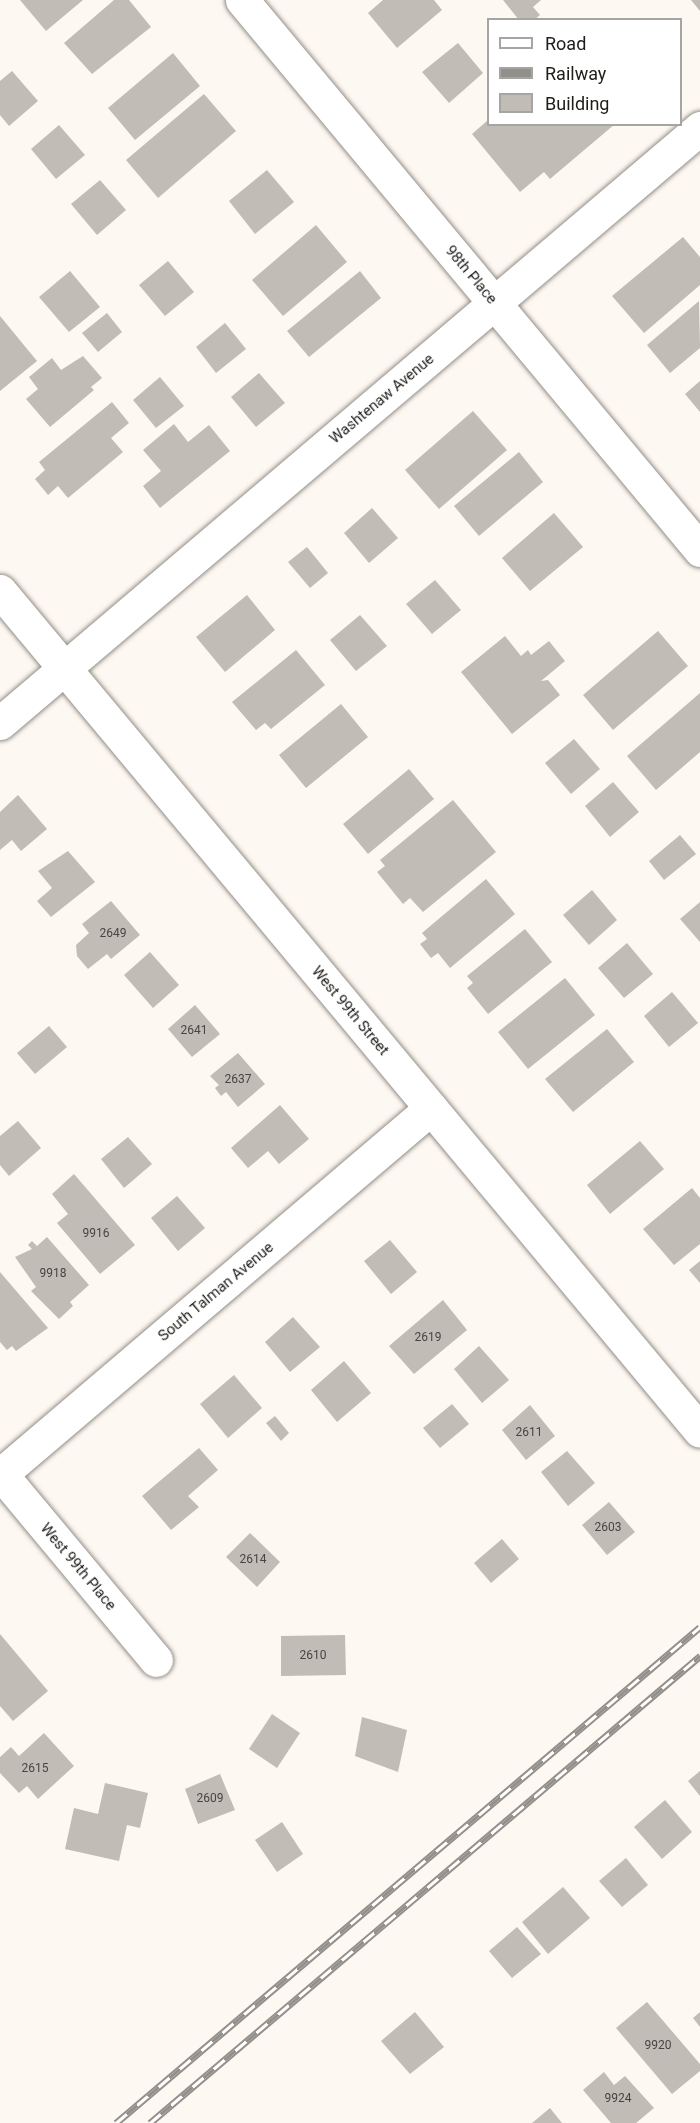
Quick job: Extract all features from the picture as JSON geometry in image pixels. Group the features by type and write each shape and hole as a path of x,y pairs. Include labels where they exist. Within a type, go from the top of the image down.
{"street":[{"name":"98th Place","path":"242,0 700,550"},
{"name":"Washtenaw Avenue","path":"0,723 700,128"},
{"name":"West 99th Street","path":"0,591 700,1431"},
{"name":"South Talman Avenue","path":"0,1475 431,1108"},
{"name":"West 99th Place","path":"0,1475 156,1660"}],"building":[{"path":"20,0 83,0 46,31"},
{"path":"114,0 129,0 151,27 92,74 64,43"},
{"path":"383,0 434,0 442,10 397,48 368,13"},
{"path":"503,0 541,0 533,7 540,15 536,18 517,18"},
{"path":"691,0 700,0 700,11"},
{"path":"458,43 483,73 449,103 422,72"},
{"path":"173,53 200,86 135,140 108,108"},
{"path":"12,71 38,101 9,126 0,115 0,81"},
{"path":"204,94 236,131 158,198 126,160"},
{"path":"487,121 487,126 613,126 550,179 544,172 520,192 472,134"},
{"path":"59,125 85,155 56,179 31,149"},
{"path":"267,170 294,202 255,234 229,201"},
{"path":"100,180 126,210 97,235 71,204"},
{"path":"316,225 347,262 283,316 252,280"},
{"path":"683,237 700,257 700,285 644,333 612,296"},
{"path":"168,261 194,292 165,316 139,285"},
{"path":"70,271 100,307 69,332 39,297"},
{"path":"360,271 381,298 309,357 287,331"},
{"path":"699,301 700,348 670,373 647,345"},
{"path":"107,313 122,332 98,352 82,333"},
{"path":"0,316 37,361 0,391"},
{"path":"225,323 246,349 216,373 196,347"},
{"path":"83,356 102,378 91,387 94,390 50,427 26,399 38,389 29,377 52,358 61,370"},
{"path":"259,373 285,403 256,427 231,397"},
{"path":"160,377 184,406 156,428 133,400"},
{"path":"700,381 700,412 685,394"},
{"path":"112,402 129,423 111,438 123,452 68,498 58,486 48,495 35,479 45,470 39,462"},
{"path":"473,411 507,450 439,509 405,470"},
{"path":"174,424 188,442 209,425 230,451 160,508 143,486 161,471 143,450"},
{"path":"519,452 543,482 479,536 454,506"},
{"path":"372,508 398,538 369,563 344,533"},
{"path":"554,513 583,547 530,591 502,558"},
{"path":"307,547 328,573 310,588 288,562"},
{"path":"435,580 461,610 432,634 406,604"},
{"path":"247,595 275,630 225,672 196,637"},
{"path":"360,615 387,646 356,671 330,640"},
{"path":"658,631 688,666 613,730 583,695"},
{"path":"505,636 521,656 528,650 531,655 549,641 565,661 541,681 548,680 560,695 512,734 461,672"},
{"path":"296,650 325,685 271,729 265,723 256,730 232,702"},
{"path":"700,693 700,752 656,790 627,756"},
{"path":"341,704 368,737 306,788 279,755"},
{"path":"574,739 600,769 571,794 545,763"},
{"path":"409,769 434,799 368,854 343,824"},
{"path":"613,782 639,812 610,837 585,806"},
{"path":"18,795 47,829 21,851 12,840 0,850 0,812"},
{"path":"453,800 496,852 423,912 410,898 403,904 377,872 385,866 380,860"},
{"path":"680,835 696,854 664,880 649,861"},
{"path":"68,851 95,882 51,917 37,901 52,888 38,871"},
{"path":"486,879 515,914 450,968 438,953 431,958 420,944 427,939 422,933"},
{"path":"592,890 617,920 589,945 563,915"},
{"path":"111,901 140,935 111,959 107,954 88,969 77,956 76,945 89,933 82,924"},
{"path":"700,902 700,942 680,919"},
{"path":"525,929 552,962 488,1014 467,988 473,983 467,976"},
{"path":"627,943 653,974 624,998 598,968"},
{"path":"150,952 179,985 153,1008 124,975"},
{"path":"565,978 595,1015 528,1069 498,1032"},
{"path":"672,992 698,1023 669,1047 644,1016"},
{"path":"195,1005 220,1034 192,1057 168,1029"},
{"path":"49,1026 67,1047 35,1074 17,1053"},
{"path":"607,1029 634,1062 573,1112 545,1079"},
{"path":"238,1053 265,1084 238,1107 226,1092 221,1096 215,1088 219,1085 210,1076"},
{"path":"280,1105 309,1139 279,1164 268,1151 248,1168 231,1148"},
{"path":"18,1121 41,1148 9,1176 0,1165 0,1136"},
{"path":"128,1137 152,1164 124,1188 101,1159"},
{"path":"640,1141 664,1169 610,1214 587,1185"},
{"path":"74,1174 135,1245 100,1274 57,1223 68,1214 52,1194"},
{"path":"692,1188 700,1198 700,1244 674,1265 643,1229"},
{"path":"177,1196 205,1228 178,1251 151,1218"},
{"path":"47,1237 89,1285 70,1302 73,1306 59,1319 31,1291 36,1287 15,1257 32,1249 28,1245 32,1241 37,1246"},
{"path":"390,1240 417,1272 391,1294 364,1261"},
{"path":"700,1261 700,1283 689,1270"},
{"path":"0,1272 48,1328 16,1351 12,1346 7,1350 0,1342"},
{"path":"443,1300 467,1330 414,1374 389,1346"},
{"path":"293,1317 320,1347 290,1372 265,1342"},
{"path":"479,1346 509,1380 482,1403 454,1369"},
{"path":"344,1361 371,1393 337,1422 311,1390"},
{"path":"234,1375 262,1408 228,1438 200,1404"},
{"path":"452,1404 469,1424 440,1448 423,1428"},
{"path":"530,1405 555,1436 526,1460 502,1430"},
{"path":"275,1416 289,1433 281,1441 266,1423"},
{"path":"199,1448 218,1470 188,1496 199,1507 171,1530 142,1496"},
{"path":"567,1451 595,1483 568,1506 541,1472"},
{"path":"609,1502 635,1532 607,1555 582,1525"},
{"path":"250,1533 280,1562 257,1587 226,1557"},
{"path":"502,1539 519,1559 491,1583 474,1563"},
{"path":"0,1634 48,1691 13,1721 0,1706"},
{"path":"345,1635 346,1675 281,1676 281,1636"},
{"path":"272,1714 300,1733 277,1768 249,1749"},
{"path":"362,1717 407,1730 398,1772 355,1756"},
{"path":"44,1733 74,1766 38,1799 27,1786 19,1793 0,1773 0,1757 11,1747 19,1756"},
{"path":"700,1771 700,1796 688,1781"},
{"path":"220,1774 235,1810 198,1824 185,1789"},
{"path":"105,1783 148,1793 140,1828 127,1825 119,1861 65,1849 74,1808 98,1814"},
{"path":"665,1800 692,1832 662,1859 634,1827"},
{"path":"282,1822 303,1854 277,1872 255,1840"},
{"path":"626,1858 648,1885 622,1907 599,1881"},
{"path":"563,1887 590,1918 548,1954 522,1922"},
{"path":"517,1927 541,1954 512,1978 489,1951"},
{"path":"647,2002 700,2064 700,2071 672,2094 616,2028"},
{"path":"415,2012 444,2047 410,2074 381,2041"},
{"path":"700,2012 700,2027 693,2018"},
{"path":"604,2072 614,2085 625,2076 654,2108 636,2123 611,2123 583,2090"},
{"path":"550,2108 562,2123 532,2123"}],"railway":[{"path":"116,2123 700,1627"},
{"path":"150,2123 700,1656"}]}
